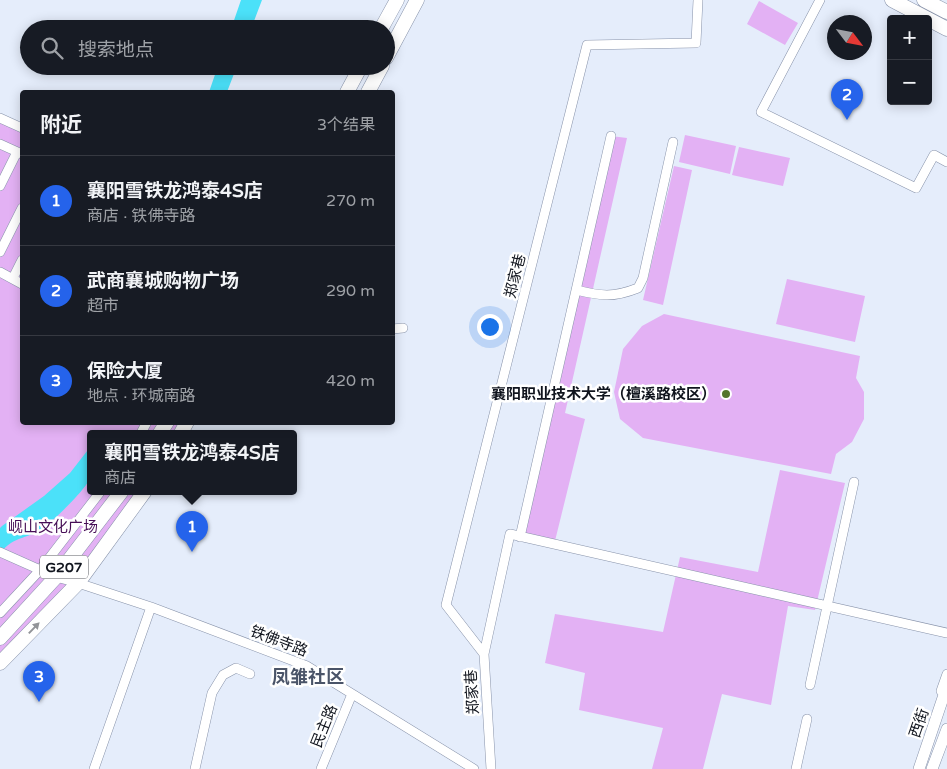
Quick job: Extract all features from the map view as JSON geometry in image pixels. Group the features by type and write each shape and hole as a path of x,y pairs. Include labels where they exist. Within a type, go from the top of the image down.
{"highway":[{"path":"387,20 397,0"},
{"path":"395,41 417,0"},
{"path":"892,0 920,15"},
{"path":"927,1 947,12"},
{"path":"932,21 947,29"},
{"path":"349,90 357,75"},
{"path":"369,90 377,75"},
{"name":"G207","path":"0,638 56,578 119,495"},
{"path":"0,663 78,583 142,495"}],"main road":[{"name":"西街","path":"919,769 947,686"},
{"name":"西街","path":"932,769 947,729"}],"street":[{"name":"郑家巷","path":"490,769 484,654 446,605 587,45 696,43 698,0"},
{"path":"820,0 760,112 916,188 934,155 947,162"},
{"path":"0,118 20,127"},
{"path":"520,537 611,136"},
{"path":"576,290 606,296 626,293 638,288 643,278 673,142"},
{"path":"0,144 20,153 0,186"},
{"path":"0,252 20,212"},
{"path":"13,278 20,264"},
{"path":"0,272 20,283"},
{"path":"395,329 404,328"},
{"path":"810,686 854,482"},
{"path":"0,613 40,570 98,495"},
{"path":"484,654 510,534 947,633"},
{"name":"铁佛寺路","path":"0,552 56,578 78,583 151,607 307,666 474,769"},
{"path":"94,769 151,607"},
{"path":"195,769 212,693 223,675 236,668 250,674"},
{"path":"914,769 947,674"},
{"name":"民主路","path":"321,769 352,694"},
{"path":"796,769 807,719"},
{"path":"937,769 947,741"}],"green space":[{"path":"759,1 798,23 785,45 747,24"},
{"name":"岘山文化广场","path":"0,118 20,127 20,425 186,425 183,430 87,430 87,495 142,495 78,583 0,663"},
{"path":"685,135 736,146 730,174 679,162"},
{"path":"611,136 627,138 565,413 585,419 554,545 520,537"},
{"path":"739,147 790,158 783,186 732,175"},
{"path":"674,166 692,170 663,305 643,300"},
{"path":"787,279 865,296 855,342 776,324"},
{"path":"664,314 860,356 856,378 864,392 864,419 852,442 836,454 831,474 643,438 620,419 614,392 623,349 642,326"},
{"path":"780,470 845,483 815,610 788,606 771,705 722,694 703,769 652,769 663,728 579,710 585,673 545,663 555,614 663,632 680,557 758,572"}],"water":[{"path":"241,0 262,0 254,20 234,20"},
{"path":"215,75 234,75 228,90 210,90"},
{"path":"87,451 87,483 83,489 48,524 35,533 11,543 0,554 0,528 44,496 70,473"}],"place":[{"name":"武商襄城购物广场","path":"847,120"},
{"name":"襄阳职业技术大学（檀溪路校区）","path":"726,394"},
{"name":"襄阳雪铁龙鸿泰4S店","path":"192,552"},
{"name":"保险大厦","path":"39,702"}],"district":[{"name":"凤雏社区","path":"308,677"}]}
